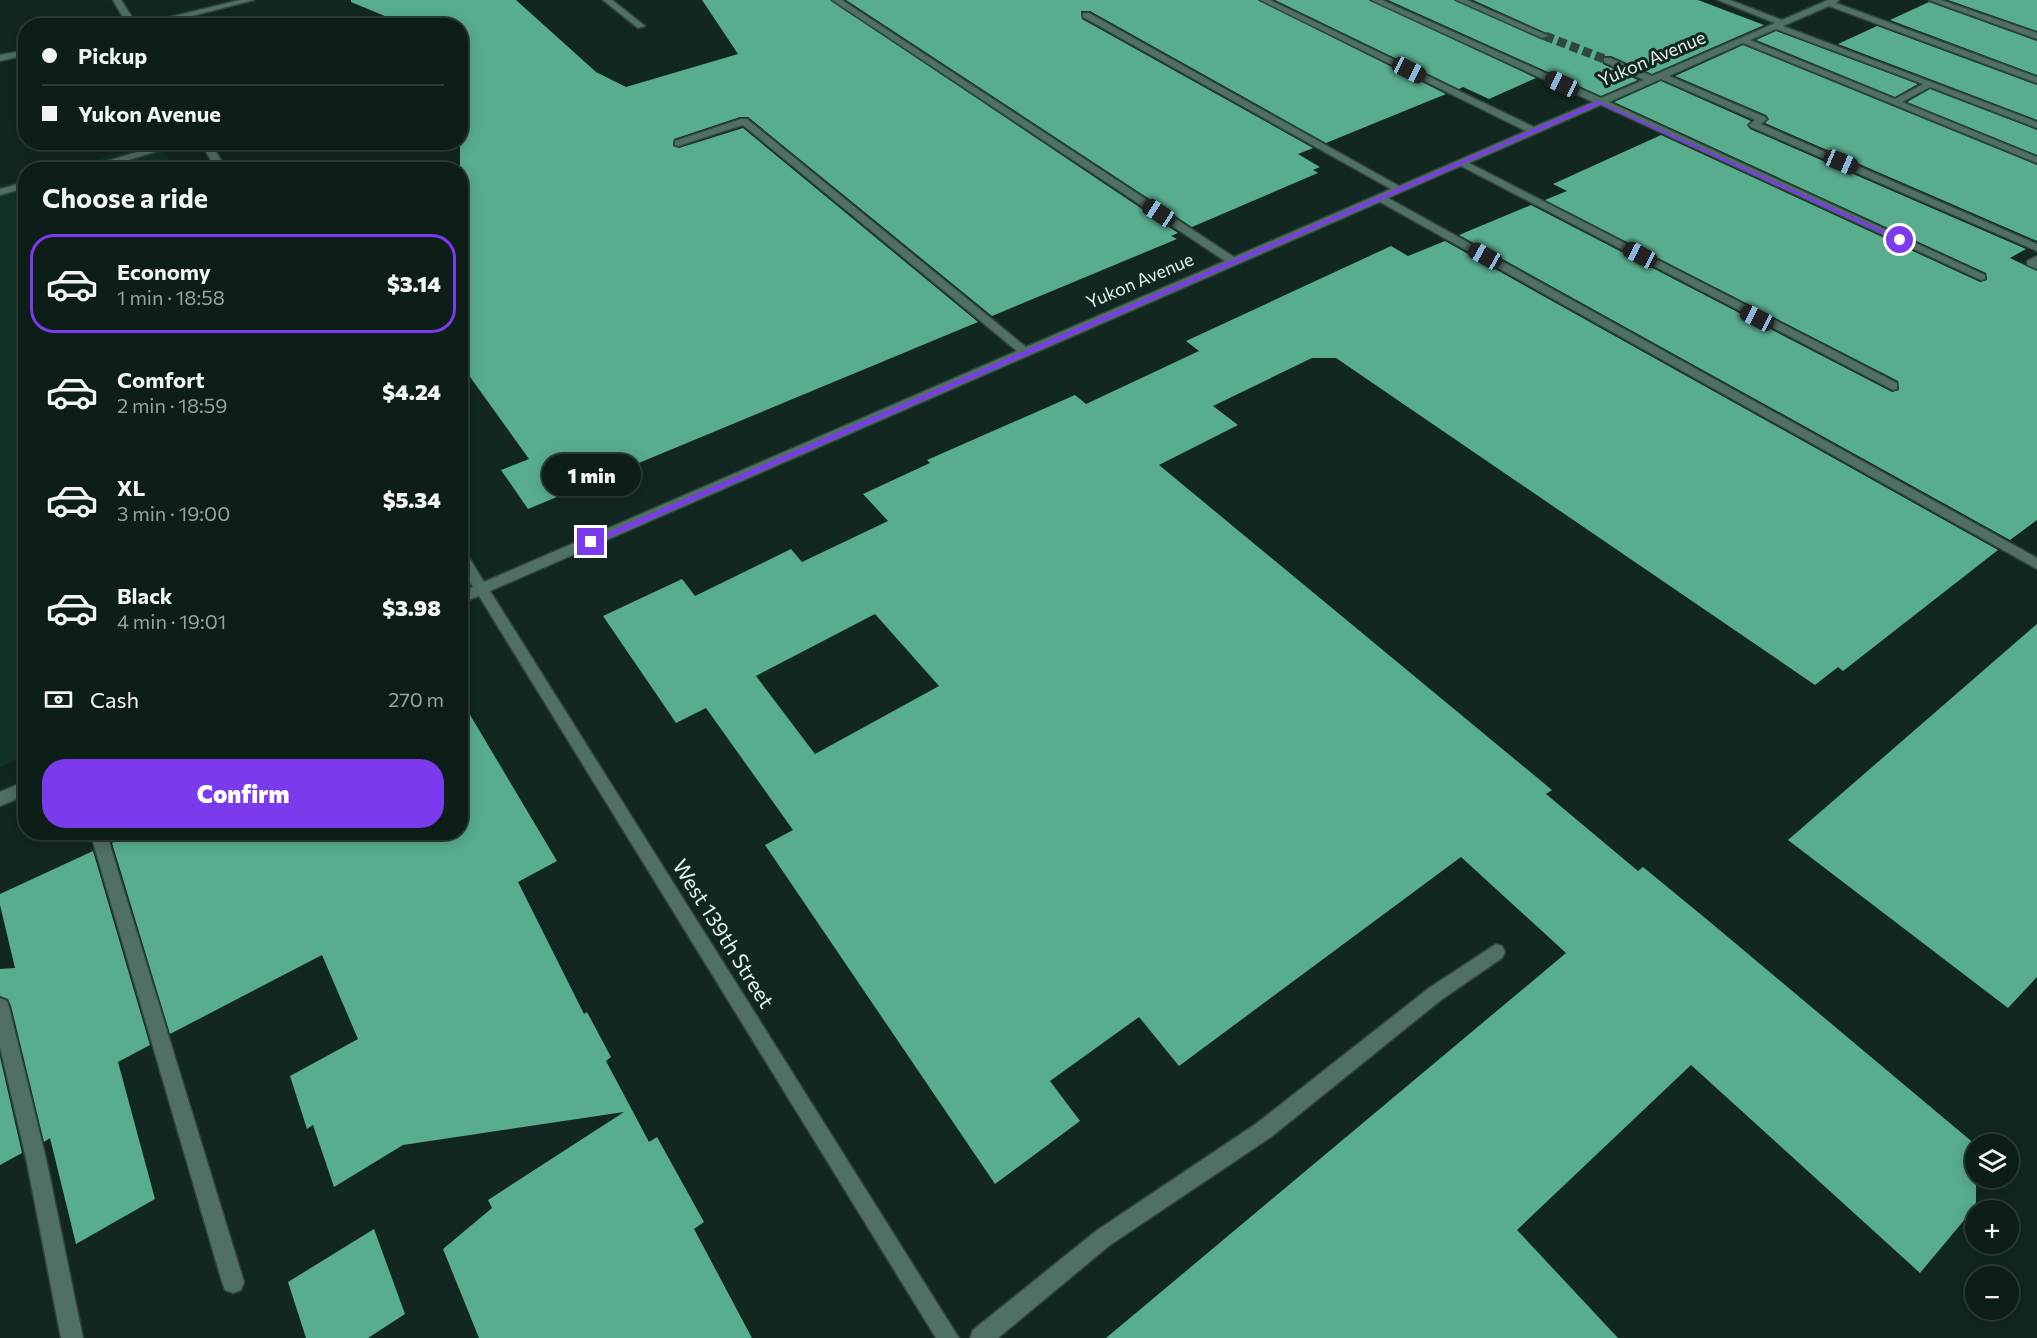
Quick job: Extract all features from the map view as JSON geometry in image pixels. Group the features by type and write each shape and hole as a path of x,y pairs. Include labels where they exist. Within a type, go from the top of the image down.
{"street":[{"path":"117,0 128,18"},
{"path":"174,18 250,0"},
{"path":"607,0 641,26"},
{"path":"836,0 1234,262"},
{"path":"1264,0 1534,131"},
{"path":"1375,0 1981,277"},
{"path":"1461,0 1545,36"},
{"path":"1722,0 2037,125"},
{"path":"1933,0 2037,36"},
{"path":"1832,1 2037,80"},
{"name":"Yukon Avenue","path":"468,595 1832,1"},
{"path":"1086,15 1399,190"},
{"path":"1743,40 2037,160"},
{"path":"0,58 18,54"},
{"path":"1607,60 1762,119 1754,124 2037,248"},
{"path":"1895,102 1930,84"},
{"path":"678,143 744,121 1025,352"},
{"path":"111,162 154,150"},
{"path":"1462,163 1737,308 1893,386"},
{"path":"0,192 18,187"},
{"path":"1380,198 2037,564"},
{"path":"2037,259 2031,263 2037,266"},
{"name":"West 139th Street","path":"468,567 948,1338"},
{"path":"0,799 18,791"},
{"path":"100,840 233,1282"},
{"path":"981,1338 1103,1238 1264,1130 1435,994 1496,952"},
{"path":"0,1007 36,1163 72,1338"}],"shaded area":[{"path":"130,150 164,150 171,162 88,162"},
{"path":"18,181 18,760 0,767 0,185"}],"building":[{"path":"351,0 516,0 596,72 626,87 738,54 702,0 830,0 1178,233 1171,236 1177,239 992,316 748,117 740,117 674,139 673,146 679,148 743,128 978,322 528,509 501,470 529,459 468,374 468,162 460,162 460,150 468,150 468,18 390,18 351,2"},
{"path":"846,0 1258,0 1446,94 1326,143 1090,11 1081,11 1082,19 1313,148 1298,154 1320,167 1313,170 1318,173 1192,227"},
{"path":"1275,0 1369,0 1536,78 1489,99 1463,87 1459,89"},
{"path":"1388,0 1454,0 1543,40 1551,35 1473,0 1698,0 1764,25 1652,74 1611,56 1602,56 1603,64 1638,80 1601,96"},
{"path":"1948,0 2037,0 2037,31"},
{"path":"1929,2 2037,41 2037,75 1890,20"},
{"path":"1877,26 2037,85 2037,120 1838,44"},
{"path":"1776,31 1918,84 1895,97 1756,40"},
{"path":"1743,45 2037,165 2037,241 1765,123 1769,119 1766,115 1675,76"},
{"path":"1661,81 1751,121 1747,125 1750,129 2026,249 2010,258 2037,271 2037,520 2010,540 1459,235 1531,205 1892,392 1899,390 1898,381 1545,200 1567,191 1553,184 1661,135 1980,282 1987,280 1986,273 1614,102"},
{"path":"1930,89 2037,130 2037,155 1907,102"},
{"path":"1445,241 1998,550 1843,671 1838,667 1815,685 1336,358 1312,358 1213,406 1238,425 1159,465 1552,790 1546,794 1638,871 1643,867 1965,1136 1965,1188 1976,1188 1976,1200 1965,1200 1965,1219 1920,1273 1691,1065 1517,1230 1618,1338 1106,1338 1566,953 1461,857 1179,1066 1139,1017 1050,1081 1080,1121 995,1184 765,845 793,830 706,708 676,723 603,616 682,579 695,596 791,549 802,562 888,521 863,494 930,463 927,460 1075,395 1086,404 1199,351 1186,341 1391,246 1408,256","holes":["875,614 939,686 815,754 756,676"]},
{"path":"2037,624 2037,977 2008,1008 1788,840"},
{"path":"468,711 557,861 518,882 584,1014 587,1012 611,1057 606,1061 649,1142 657,1137 704,1222 694,1229 752,1338 479,1338 443,1249 492,1208 488,1200 624,1112 403,1145 334,1187 313,1125 307,1129 290,1076 358,1039 322,955 170,1034 112,843 118,840 468,840"},
{"path":"93,851 150,1045 118,1062 155,1199 76,1244 50,1138 44,1142 11,1006 8,999 0,996 0,969 15,968 0,905 0,894"},
{"path":"0,1057 22,1153 0,1165"},
{"path":"374,1229 405,1314 368,1338 306,1338 288,1282"}],"tunnel":[{"path":"1545,36 1607,60"}],"route":[{"path":"591,542 1600,102 1900,240"}]}
